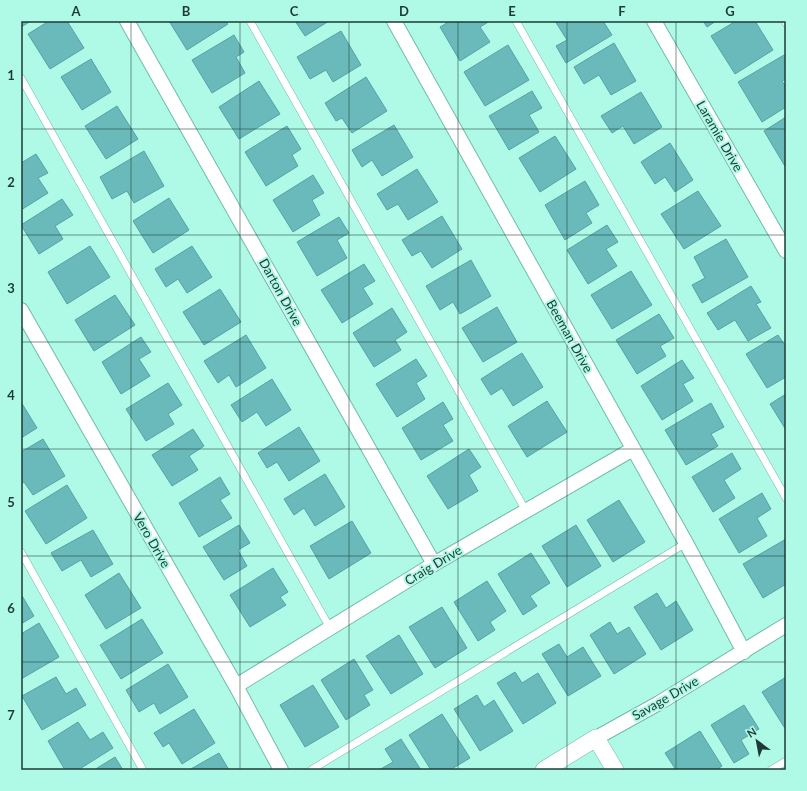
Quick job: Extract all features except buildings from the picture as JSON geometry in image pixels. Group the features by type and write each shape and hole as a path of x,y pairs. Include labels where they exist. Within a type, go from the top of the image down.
{"street":[{"name":"Darton Drive","path":"127,21 434,564"},
{"name":"Beeman Drive","path":"394,21 686,543 744,652"},
{"name":"Laramie Drive","path":"654,21 786,251"},
{"name":"Vero Drive","path":"21,310 236,686 282,770"},
{"name":"Craig Drive","path":"236,686 434,564 633,449"},
{"name":"Savage Drive","path":"544,770 596,738 659,703 786,625"},
{"path":"596,738 616,770"}],"lane":[{"path":"250,21 526,511"},
{"path":"516,21 786,498"},
{"path":"21,78 330,628"},
{"path":"310,770 686,543"},
{"path":"21,552 143,770"},
{"path":"771,770 786,761"}]}
